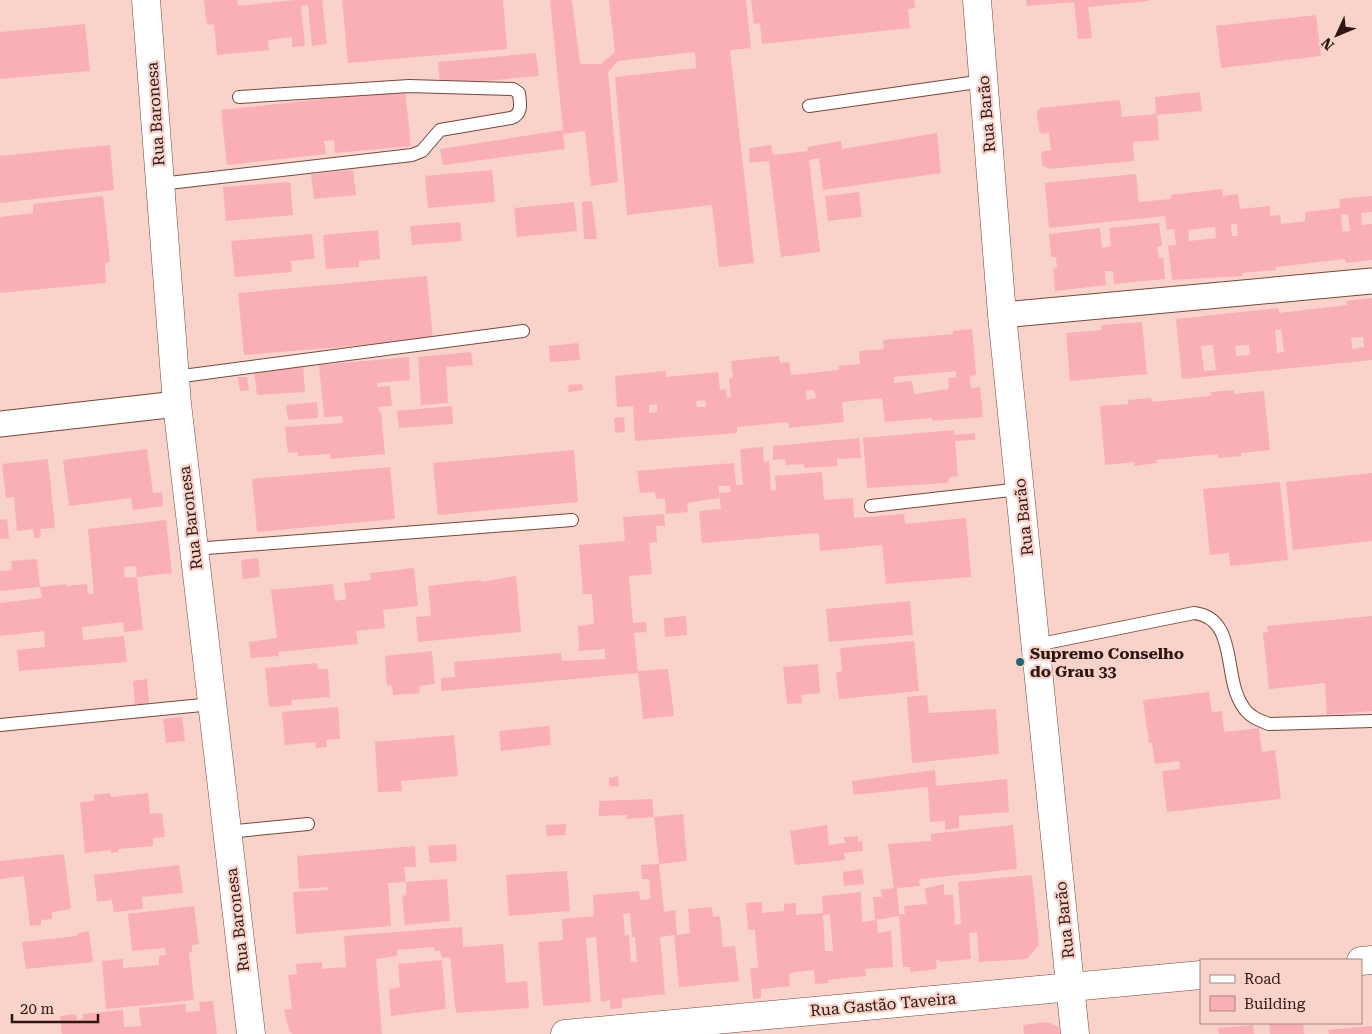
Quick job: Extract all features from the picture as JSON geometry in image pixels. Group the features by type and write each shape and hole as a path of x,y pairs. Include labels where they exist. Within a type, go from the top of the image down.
{"street":[{"name":"Rua Baronesa","path":"146,0 177,404 251,1034"},
{"name":"Rua Barão","path":"977,0 1002,315 1075,1034"},
{"path":"1002,315 1372,280"},
{"path":"0,424 177,404"},
{"name":"Rua Gastão Taveira","path":"565,1034 1200,975"}],"lane":[{"path":"809,106 984,81"},
{"path":"160,184 412,155 422,151 440,130 512,118 520,111 519,93 513,89 409,86 239,97"},
{"path":"175,377 523,331"},
{"path":"871,506 1020,489"},
{"path":"194,549 572,520"},
{"path":"1036,645 1194,613 1202,614 1210,617 1221,628 1241,704 1256,720 1270,724 1372,721"},
{"path":"0,725 212,704"},
{"path":"227,832 308,824"}],"building":[{"path":"204,0 237,0 238,6 295,0 322,0 327,44 312,46 308,5 301,6 305,46 292,47 292,37 268,40 269,50 217,55 214,24 207,25"},
{"path":"342,0 503,0 507,49 348,63"},
{"path":"550,0 572,0 580,64 601,64 615,52 609,0 746,0 751,48 730,50 754,263 719,267 712,205 627,215 615,77 696,68 695,52 618,61 608,72 618,182 591,186 585,131 563,134 565,149 443,165 440,149 563,130"},
{"path":"751,0 914,0 915,8 908,9 910,28 762,44 760,23 754,24"},
{"path":"1026,0 1149,1 1088,7 1092,38 1078,39 1074,2 1027,6"},
{"path":"1316,15 1321,56 1221,68 1216,26"},
{"path":"85,24 90,71 0,79 0,32"},
{"path":"536,53 539,76 440,85 438,62"},
{"path":"405,90 411,146 335,153 334,140 324,141 326,154 227,165 221,110"},
{"path":"1200,92 1202,111 1157,115 1159,140 1133,142 1134,161 1049,169 1042,165 1041,154 1044,151 1051,150 1049,133 1042,134 1039,130 1037,112 1040,108 1120,100 1122,117 1156,114 1155,97"},
{"path":"937,133 941,173 823,190 819,158 809,160 820,252 781,257 769,161 750,163 749,148 771,145 773,155 808,151 807,147 841,141 842,149"},
{"path":"110,145 114,190 0,203 0,156"},
{"path":"353,170 356,195 314,199 311,174"},
{"path":"492,170 495,202 428,208 425,176"},
{"path":"1136,174 1139,202 1171,199 1171,195 1222,189 1223,196 1238,194 1240,209 1270,206 1270,216 1280,215 1281,224 1305,221 1305,212 1340,208 1339,199 1372,196 1372,212 1361,213 1362,225 1372,224 1372,260 1346,263 1345,259 1276,267 1276,270 1242,273 1242,276 1172,280 1168,246 1176,245 1174,229 1167,230 1165,216 1049,228 1045,183","holes":["1348,214 1350,231 1343,232 1341,215","1231,224 1237,224 1238,236 1232,236","1215,227 1216,238 1189,241 1188,230"]},
{"path":"290,182 293,215 226,221 223,187"},
{"path":"859,192 862,217 828,221 825,196"},
{"path":"103,196 110,261 105,264 106,283 0,293 0,217 33,213 33,204"},
{"path":"592,201 597,239 584,239 582,202"},
{"path":"574,202 577,231 517,237 514,208"},
{"path":"460,222 462,241 412,245 410,226"},
{"path":"1159,223 1162,246 1157,247 1159,258 1163,258 1165,279 1114,284 1113,271 1105,271 1106,285 1055,291 1053,269 1057,268 1056,257 1051,257 1049,234 1100,228 1102,248 1111,246 1109,228"},
{"path":"378,230 380,259 359,261 359,267 326,269 323,235"},
{"path":"312,234 315,259 291,261 292,272 235,277 231,241"},
{"path":"427,276 433,339 244,355 238,293"},
{"path":"1372,298 1372,360 1182,379 1176,319 1278,308 1279,313 1347,305 1346,301","holes":["1281,329 1284,352 1277,353 1275,330","1363,337 1364,347 1352,349 1351,338","1213,345 1216,370 1204,371 1201,346","1249,345 1250,355 1236,356 1235,346"]},
{"path":"1142,322 1147,374 1070,381 1066,333 1102,330 1101,325"},
{"path":"972,329 976,375 970,376 971,388 980,387 983,417 932,421 932,418 885,422 882,398 842,402 844,422 789,428 788,422 737,427 737,433 635,441 633,406 617,407 615,376 666,371 666,377 718,372 720,390 726,389 727,398 731,397 729,379 733,377 731,361 779,356 780,363 789,362 791,375 839,370 839,366 860,364 859,351 884,349 883,340 953,334 953,331","holes":["956,371 956,377 948,378 949,389 914,394 912,381 894,383 894,377","814,390 816,398 807,400 806,391","705,400 706,407 697,407 696,401","657,404 657,412 649,413 649,405"]},
{"path":"578,343 580,360 550,362 549,346"},
{"path":"471,352 473,365 446,367 448,403 421,405 418,357"},
{"path":"409,357 410,380 377,383 377,387 390,386 392,406 378,407 379,412 381,412 385,454 331,459 330,454 298,456 298,452 288,453 285,427 343,423 342,416 324,417 319,365"},
{"path":"303,366 305,392 257,395 254,370"},
{"path":"238,377 247,377 249,390 240,391"},
{"path":"582,384 583,390 568,392 569,385"},
{"path":"1234,390 1234,394 1264,391 1270,450 1241,453 1241,456 1218,458 1218,454 1156,460 1157,463 1134,466 1135,462 1105,465 1100,406 1128,404 1128,400 1151,398 1152,402 1211,396 1211,392"},
{"path":"317,402 318,418 288,420 286,405"},
{"path":"452,406 453,424 399,428 397,411"},
{"path":"624,417 625,432 615,433 614,418"},
{"path":"954,430 954,435 975,433 975,440 955,441 958,476 950,477 948,483 867,488 863,438"},
{"path":"859,438 861,458 837,459 837,466 805,468 803,464 786,465 785,459 773,460 773,446"},
{"path":"763,447 764,462 769,461 771,491 776,490 775,476 822,472 824,500 853,498 854,518 904,514 905,524 966,518 971,577 886,584 882,545 820,551 819,533 702,543 699,511 721,509 719,493 719,498 687,503 688,512 666,514 665,498 656,499 655,492 640,493 637,471 734,463 736,485 743,485 740,449","holes":["719,486 730,486 731,492 719,493"]},
{"path":"147,449 153,493 162,492 163,506 133,510 131,498 69,506 63,460"},
{"path":"574,450 578,502 438,515 433,463"},
{"path":"48,459 55,528 40,529 41,537 34,538 33,529 17,531 14,497 6,498 2,464"},
{"path":"390,467 395,519 257,532 252,479"},
{"path":"1372,473 1372,541 1293,550 1286,482"},
{"path":"1280,482 1288,560 1230,566 1229,553 1210,555 1203,489"},
{"path":"664,514 665,526 656,526 657,542 649,543 652,574 629,576 633,623 646,622 647,632 634,633 638,673 441,691 441,678 455,677 454,662 561,653 562,661 605,659 605,649 579,651 578,626 594,624 592,594 583,594 579,545 625,541 623,517"},
{"path":"7,519 9,538 0,539 0,520"},
{"path":"166,520 172,573 137,577 143,630 124,632 123,622 82,627 83,640 124,636 127,662 19,671 17,650 45,647 44,631 0,636 0,603 42,598 40,587 67,584 65,586 87,584 88,594 94,594 88,529","holes":["136,566 137,577 125,578 124,567"]},
{"path":"258,558 260,577 243,579 241,560"},
{"path":"37,559 40,587 0,591 0,571 12,570 11,561"},
{"path":"414,568 418,606 383,610 385,628 356,631 358,644 278,652 279,656 251,658 249,642 277,638 271,590 333,584 335,601 346,599 344,583 371,580 370,573"},
{"path":"516,576 521,632 418,642 416,617 431,616 428,586 481,580 481,582"},
{"path":"910,601 913,635 829,642 826,609"},
{"path":"686,616 687,635 665,637 664,618"},
{"path":"1372,616 1372,711 1327,715 1325,683 1269,689 1263,633 1268,632 1267,626"},
{"path":"914,641 919,691 839,699 836,672 842,671 840,648"},
{"path":"432,651 435,684 419,686 420,693 393,695 392,685 387,686 385,656"},
{"path":"317,663 318,669 328,669 330,697 291,700 292,705 269,707 265,668"},
{"path":"818,664 820,693 801,695 802,703 787,704 783,667"},
{"path":"668,669 674,716 643,719 638,671"},
{"path":"147,679 149,703 135,705 133,681"},
{"path":"1209,692 1212,712 1222,711 1224,732 1259,728 1262,752 1275,750 1281,799 1167,812 1162,771 1180,769 1179,761 1155,764 1152,743 1149,743 1143,700"},
{"path":"927,695 929,713 996,709 999,754 912,763 907,697"},
{"path":"338,707 340,739 326,740 327,747 316,748 315,742 285,745 282,712"},
{"path":"182,717 185,741 166,743 163,719"},
{"path":"549,726 551,745 501,751 499,731"},
{"path":"454,735 458,776 401,781 402,791 378,792 375,742"},
{"path":"935,770 936,786 1007,779 1009,812 959,816 959,828 945,830 945,821 930,822 928,787 854,795 852,781"},
{"path":"618,776 619,786 609,786 609,778"},
{"path":"110,793 111,797 148,793 150,814 162,813 165,837 153,838 153,846 119,849 118,852 111,853 111,850 85,853 80,802 94,801 94,795"},
{"path":"652,799 654,817 626,819 627,815 599,816 599,801"},
{"path":"683,814 687,861 659,864 654,817"},
{"path":"566,824 565,835 547,836 546,825"},
{"path":"827,825 829,845 845,843 844,837 858,836 858,842 862,841 863,851 844,853 845,860 795,865 790,831"},
{"path":"1013,825 1017,869 919,879 920,886 897,888 899,914 905,914 904,906 927,904 925,888 944,884 944,895 953,894 955,925 961,924 958,882 1032,875 1039,945 1027,959 979,962 977,932 969,933 971,959 940,962 940,960 936,960 937,969 910,972 910,967 903,967 899,916 875,920 873,897 882,897 881,890 894,888 888,844 931,841 931,834"},
{"path":"456,844 457,861 430,863 428,846"},
{"path":"415,846 416,867 404,867 406,882 388,883 391,926 296,934 293,892 328,890 329,887 299,889 297,856"},
{"path":"64,854 71,909 52,912 52,919 41,920 41,925 30,926 24,876 0,879 0,861"},
{"path":"659,864 664,912 675,910 677,935 690,933 688,909 712,907 713,917 720,916 723,947 735,946 739,981 679,987 674,935 660,937 665,994 622,999 622,1008 610,1009 610,1000 601,1002 596,937 586,938 591,1002 543,1006 538,942 563,940 562,919 594,916 593,895 639,891 640,900 651,899 649,879 642,879 641,865","holes":["630,913 632,937 635,937 637,962 631,962 629,934 625,936 623,914"]},
{"path":"179,865 183,893 142,897 143,909 114,912 112,900 97,902 94,875"},
{"path":"862,869 864,884 844,886 843,872"},
{"path":"567,871 570,911 509,916 506,875"},
{"path":"447,879 450,921 405,925 402,896 406,895 406,882"},
{"path":"861,892 862,922 877,920 878,933 891,931 893,967 865,969 866,976 828,980 828,983 815,984 814,970 789,973 790,986 761,989 761,998 753,999 750,968 758,968 755,930 748,930 746,903 762,902 762,913 784,911 784,904 796,903 796,915 823,913 822,896","holes":["830,914 833,951 825,951 823,915"]},
{"path":"194,906 199,944 192,945 192,952 189,952 194,1000 106,1009 102,961 123,959 123,968 159,965 159,956 166,955 165,948 132,951 128,914"},
{"path":"462,927 463,947 503,944 506,983 527,981 529,1008 456,1013 450,957 442,958 440,950 435,951 434,947 397,950 397,956 376,959 382,1034 292,1034 289,1030 284,1010 292,1009 288,975 297,974 296,964 322,962 322,969 346,967 344,936"},
{"path":"89,931 93,962 26,969 22,942 77,936 78,933"},
{"path":"442,960 446,1009 391,1016 389,989 400,987 398,964"},
{"path":"213,1001 217,1034 62,1034 60,1016 76,1014 77,1020 83,1019 83,1014 123,1010 124,1027 141,1026 139,1008 186,1004 186,1012 200,1011 199,1002"},
{"path":"1047,1022 1059,1027 1060,1034 1024,1034 1023,1025"},
{"path":"1269,1024 1303,1024 1304,1034 1270,1034"},
{"path":"1253,1025 1254,1034 1219,1034 1218,1028"},
{"path":"1372,1026 1372,1034 1329,1034 1328,1030"}],"place":[{"name":"Supremo Conselho do Grau 33","path":"1020,662"}]}
